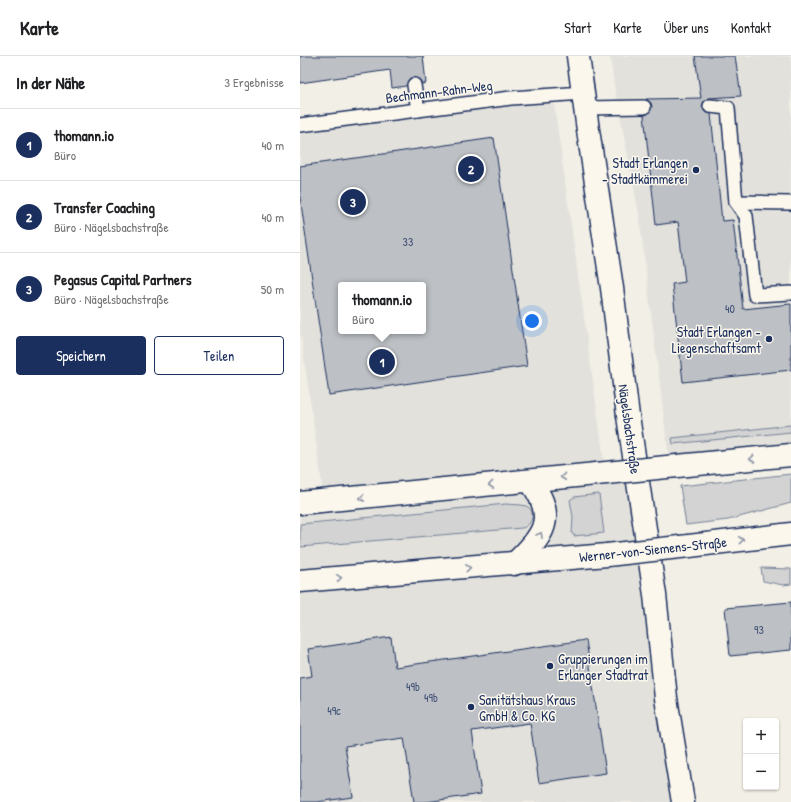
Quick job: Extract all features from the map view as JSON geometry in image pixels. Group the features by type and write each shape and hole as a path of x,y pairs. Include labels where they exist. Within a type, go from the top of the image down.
{"main road":[{"name":"Nägelsbachstraße","path":"578,56 612,288 629,423 654,595 666,698 683,802"},
{"path":"300,503 791,455"},
{"path":"514,564 531,548 544,526 546,516 544,504 539,492 530,481"},
{"name":"Werner-von-Siemens-Straße","path":"300,582 607,555 791,534"}],"lane":[{"path":"414,85 418,110"},
{"name":"Bechmann-Rahn-Weg","path":"300,126 536,96 644,107"},
{"path":"710,106 728,108 736,202 746,216 755,295 791,293"},
{"path":"736,202 791,203"}],"shaded area":[{"path":"610,56 791,56 791,446 669,460 639,214 614,85"},
{"path":"553,96 605,467 632,464 682,802 300,802 300,507 325,505 300,330 300,126"},
{"path":"791,425 791,432 673,444 672,438"},
{"path":"791,474 791,503 728,520 686,525 680,486"},
{"path":"599,494 604,533 574,536 572,533 573,517 570,500 574,497"},
{"path":"506,504 524,505 529,508 532,515 531,521 522,528 300,547 300,524"},
{"path":"761,568 791,569 791,584 783,585 763,581"}],"building":[{"path":"300,56 423,56 426,83 422,84 420,80 413,77 409,79 406,86 392,88 390,70 300,83"},
{"path":"695,56 735,56 741,96 709,98 704,101 702,106 705,112 711,114 722,221 733,220 743,309 791,304 791,370 683,382 672,284 685,282 678,222 656,225 644,115 648,114 652,107 651,103 646,99 701,98"},
{"path":"494,138 527,366 329,395 300,197 300,166"},
{"path":"791,602 791,650 730,656 725,608"},
{"path":"391,637 395,667 586,640 606,773 539,783 530,723 472,731 481,794 426,802 414,802 404,738 345,746 353,797 317,802 300,802 300,678 312,676 308,649"}],"place":[{"name":"Transfer Coaching","path":"471,169"},
{"name":"Stadt Erlangen - Stadtkämmerei","path":"696,170"},
{"name":"Pegasus Capital Partners","path":"353,202"},
{"name":"Stadt Erlangen - Liegenschaftsamt","path":"769,339"},
{"name":"thomann.io","path":"382,362"},
{"name":"Gruppierungen im Erlanger Stadtrat","path":"550,666"},
{"name":"Sanitätshaus Kraus GmbH & Co. KG","path":"471,707"}]}
